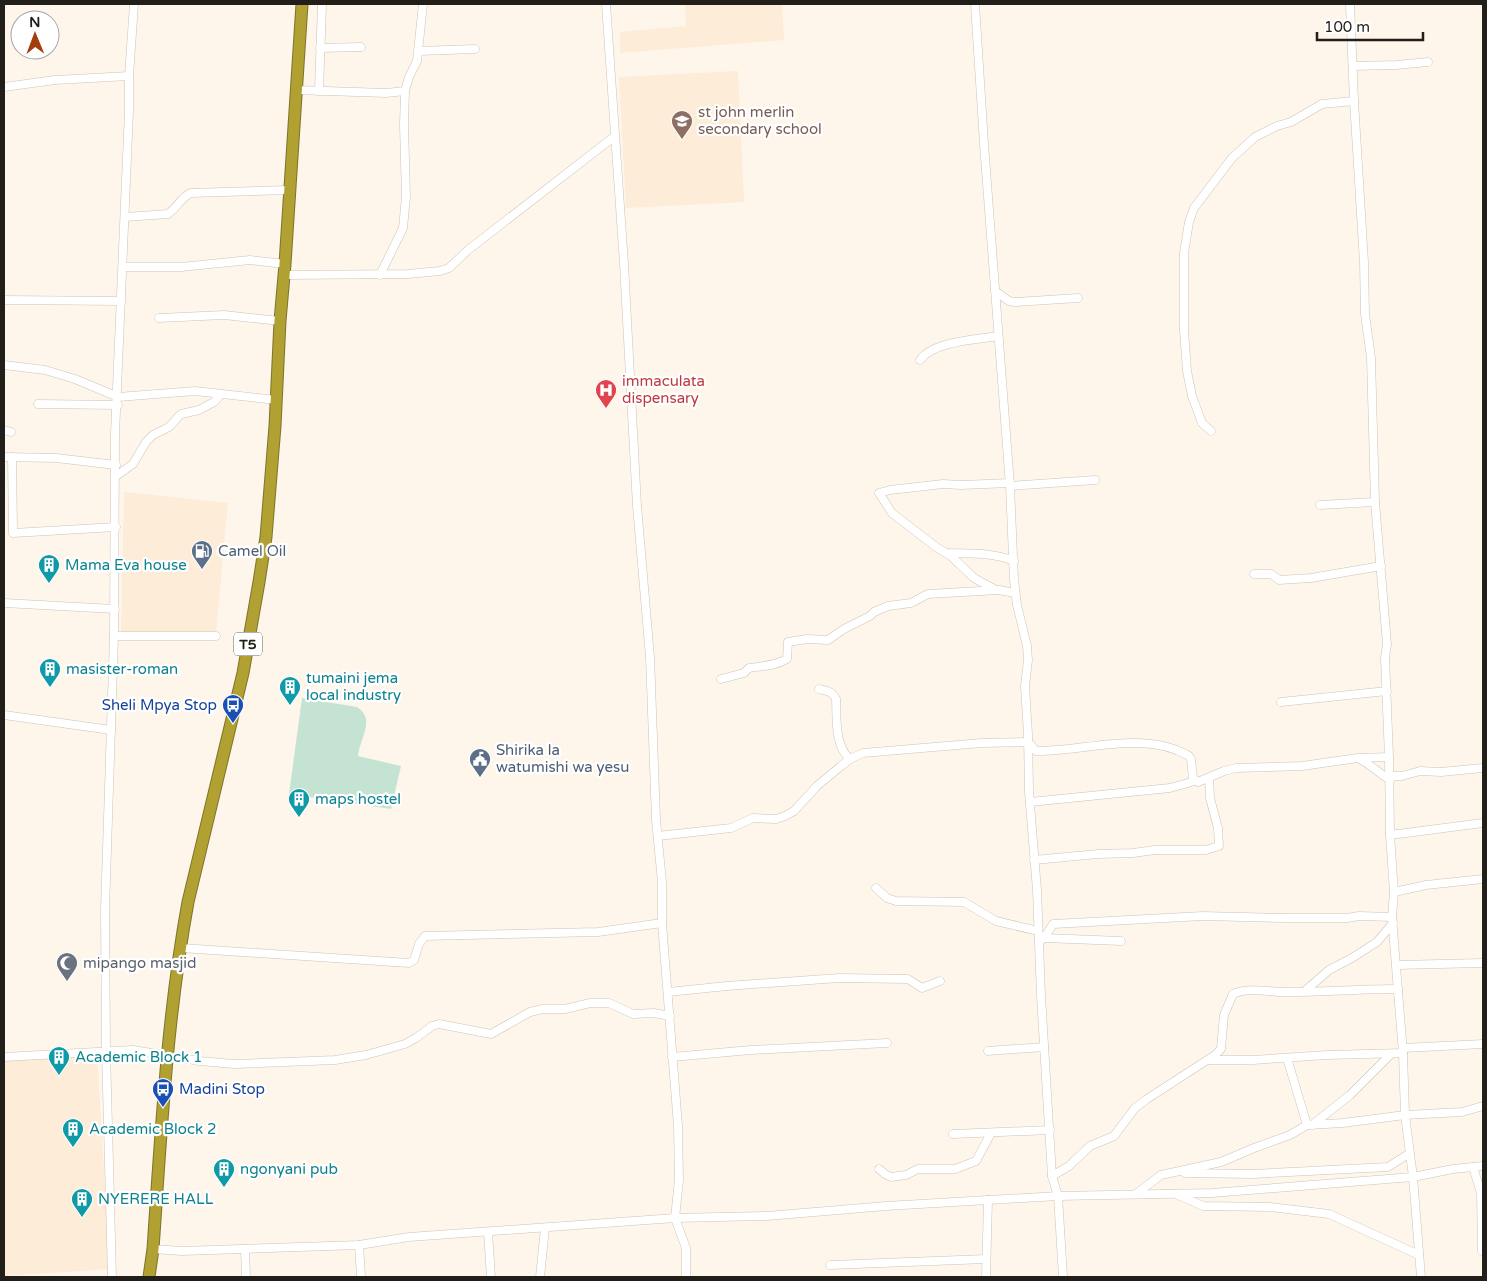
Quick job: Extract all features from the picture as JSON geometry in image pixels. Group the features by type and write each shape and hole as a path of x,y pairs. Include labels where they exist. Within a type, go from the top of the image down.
{"highway":[{"name":"T5","path":"149,1277 153,1249 166,1055 173,996 188,902 243,674 266,537 302,4"}],"street":[{"path":"112,1277 106,1051 105,910 115,609 116,434 129,76 134,4"},
{"path":"319,91 322,4"},
{"path":"380,275 403,228 406,197 405,91 409,77 418,61 423,4"},
{"path":"606,4 637,506 650,657 658,836 662,882 662,923 679,1152 680,1180 675,1218 686,1248 686,1277"},
{"path":"975,4 1010,485 1015,594 1027,646 1028,660 1024,686 1030,802 1038,931 1042,940 1044,1047 1052,1176 1058,1196 1063,1277"},
{"path":"1350,4 1364,262 1365,314 1371,358 1375,502 1387,644 1385,658 1390,835 1394,892 1393,920 1403,1050 1405,1115 1413,1177 1421,1277"},
{"path":"320,48 361,47"},
{"path":"419,51 475,48"},
{"path":"1353,66 1428,62"},
{"path":"4,87 55,80 129,76"},
{"path":"296,90 386,93 405,91"},
{"path":"1211,431 1202,423 1198,415 1187,371 1184,330 1184,253 1189,222 1194,208 1232,158 1255,137 1276,126 1291,122 1322,104 1354,101"},
{"path":"123,266 181,267 250,260 284,269 380,275 408,274 449,268 468,250 615,136"},
{"path":"125,217 168,214 184,196 191,193 290,190"},
{"path":"995,291 1009,301 1015,302 1078,298"},
{"path":"4,300 121,301"},
{"path":"159,318 224,315 280,321"},
{"path":"920,360 924,354 932,349 998,336"},
{"path":"4,365 45,370 75,379 118,401"},
{"path":"38,404 118,401 195,391 276,400"},
{"path":"116,476 133,464 146,442 153,435 169,427 181,414 199,410 214,402 221,394"},
{"path":"116,465 56,458 8,457 13,533 116,527"},
{"path":"996,590 974,578 947,553 936,547 892,513 879,493 943,484 1010,485 1095,480"},
{"path":"1320,505 1375,502"},
{"path":"947,553 987,554 1001,556 1014,561"},
{"path":"1254,574 1265,572 1279,580 1300,579 1381,566"},
{"path":"721,679 744,673 749,668 774,666 780,663 787,659 788,642 807,639 828,640 844,629 888,606 911,603 928,594 1005,590 1015,594"},
{"path":"4,603 115,609"},
{"path":"114,636 216,636"},
{"path":"819,689 834,694 839,743 850,759"},
{"path":"1281,702 1387,691"},
{"path":"4,715 112,730"},
{"path":"658,836 731,828 753,818 785,816 794,811 817,786 850,759 863,753 878,751 937,748 982,743 1028,742 1036,751 1110,744 1139,744 1167,747 1189,756 1191,759 1192,775 1195,781"},
{"path":"1030,802 1170,788 1202,781 1236,768 1302,766 1358,758 1389,757"},
{"path":"1358,758 1371,764 1378,772 1389,778 1420,771 1441,772 1483,768"},
{"path":"1034,860 1155,850 1206,850 1219,846 1218,828 1210,798 1209,778"},
{"path":"1390,835 1483,823"},
{"path":"1394,892 1426,885 1483,879"},
{"path":"876,888 887,898 896,901 964,902 996,921 1038,931"},
{"path":"1042,940 1053,924 1088,922 1203,916 1347,918 1359,916 1393,920"},
{"path":"1305,991 1329,970 1377,942 1393,920"},
{"path":"181,948 409,963 414,960 422,938 430,936 598,932 662,923"},
{"path":"1042,940 1121,940"},
{"path":"1396,966 1483,963"},
{"path":"668,992 840,978 908,979 922,988 940,981"},
{"path":"1052,1176 1069,1166 1090,1146 1114,1136 1135,1108 1147,1099 1216,1055 1221,1049 1224,1014 1233,994 1240,991 1398,989"},
{"path":"4,1056 133,1050 200,1061 234,1064 335,1060 366,1056 405,1044 432,1026 446,1025 491,1034 530,1012 543,1009 565,1010 590,1003 609,1003 633,1014 654,1013 670,1016"},
{"path":"672,1057 751,1050 886,1043"},
{"path":"1207,1060 1391,1054 1403,1050 1483,1044"},
{"path":"988,1051 1044,1047"},
{"path":"1136,1194 1161,1174 1221,1162 1290,1135 1309,1125 1350,1095 1391,1054"},
{"path":"1287,1058 1309,1125"},
{"path":"1309,1125 1343,1123 1405,1115 1462,1112 1483,1106"},
{"path":"953,1134 1050,1130"},
{"path":"879,1169 891,1177 906,1175 918,1169 955,1169 976,1161 991,1133"},
{"path":"1171,1172 1253,1174 1388,1167 1410,1153"},
{"path":"153,1249 182,1251 359,1245 409,1237 675,1218 767,1216 886,1206 1058,1196 1212,1193 1413,1177 1483,1166"},
{"path":"1473,1167 1482,1191 1482,1251"},
{"path":"1175,1194 1203,1206 1270,1206 1329,1214 1419,1255"},
{"path":"986,1277 988,1200"},
{"path":"540,1277 545,1228"},
{"path":"488,1232 491,1277"},
{"path":"359,1245 361,1277"},
{"path":"245,1249 246,1277"},
{"path":"830,1265 986,1259"}],"shaded area":[{"path":"685,4 782,4 784,40 620,53 620,32 686,26"},
{"name":"st john merlin secondary school","path":"738,71 744,202 626,208 619,77"},
{"path":"124,492 228,503 216,633 121,632"},
{"path":"97,1054 110,1269 4,1276 4,1060"}],"green space":[{"path":"302,698 357,707 363,712 366,723 358,756 401,766 391,809 289,794"}],"place":[{"name":"st john merlin secondary school","path":"682,140"},
{"name":"immaculata dispensary","path":"606,409"},
{"name":"Camel Oil","path":"202,570"},
{"name":"Mama Eva house","path":"49,584"},
{"name":"masister-roman","path":"50,688"},
{"name":"tumaini jema local industry","path":"290,706"},
{"name":"Sheli Mpya Stop","path":"233,724"},
{"name":"Shirika la watumishi wa yesu","path":"480,778"},
{"name":"maps hostel","path":"299,818"},
{"name":"mipango masjid","path":"67,982"},
{"name":"Academic Block 1","path":"59,1076"},
{"name":"Madini Stop","path":"163,1108"},
{"name":"Academic Block 2","path":"73,1148"},
{"name":"ngonyani pub","path":"224,1188"},
{"name":"NYERERE HALL","path":"82,1218"}]}
